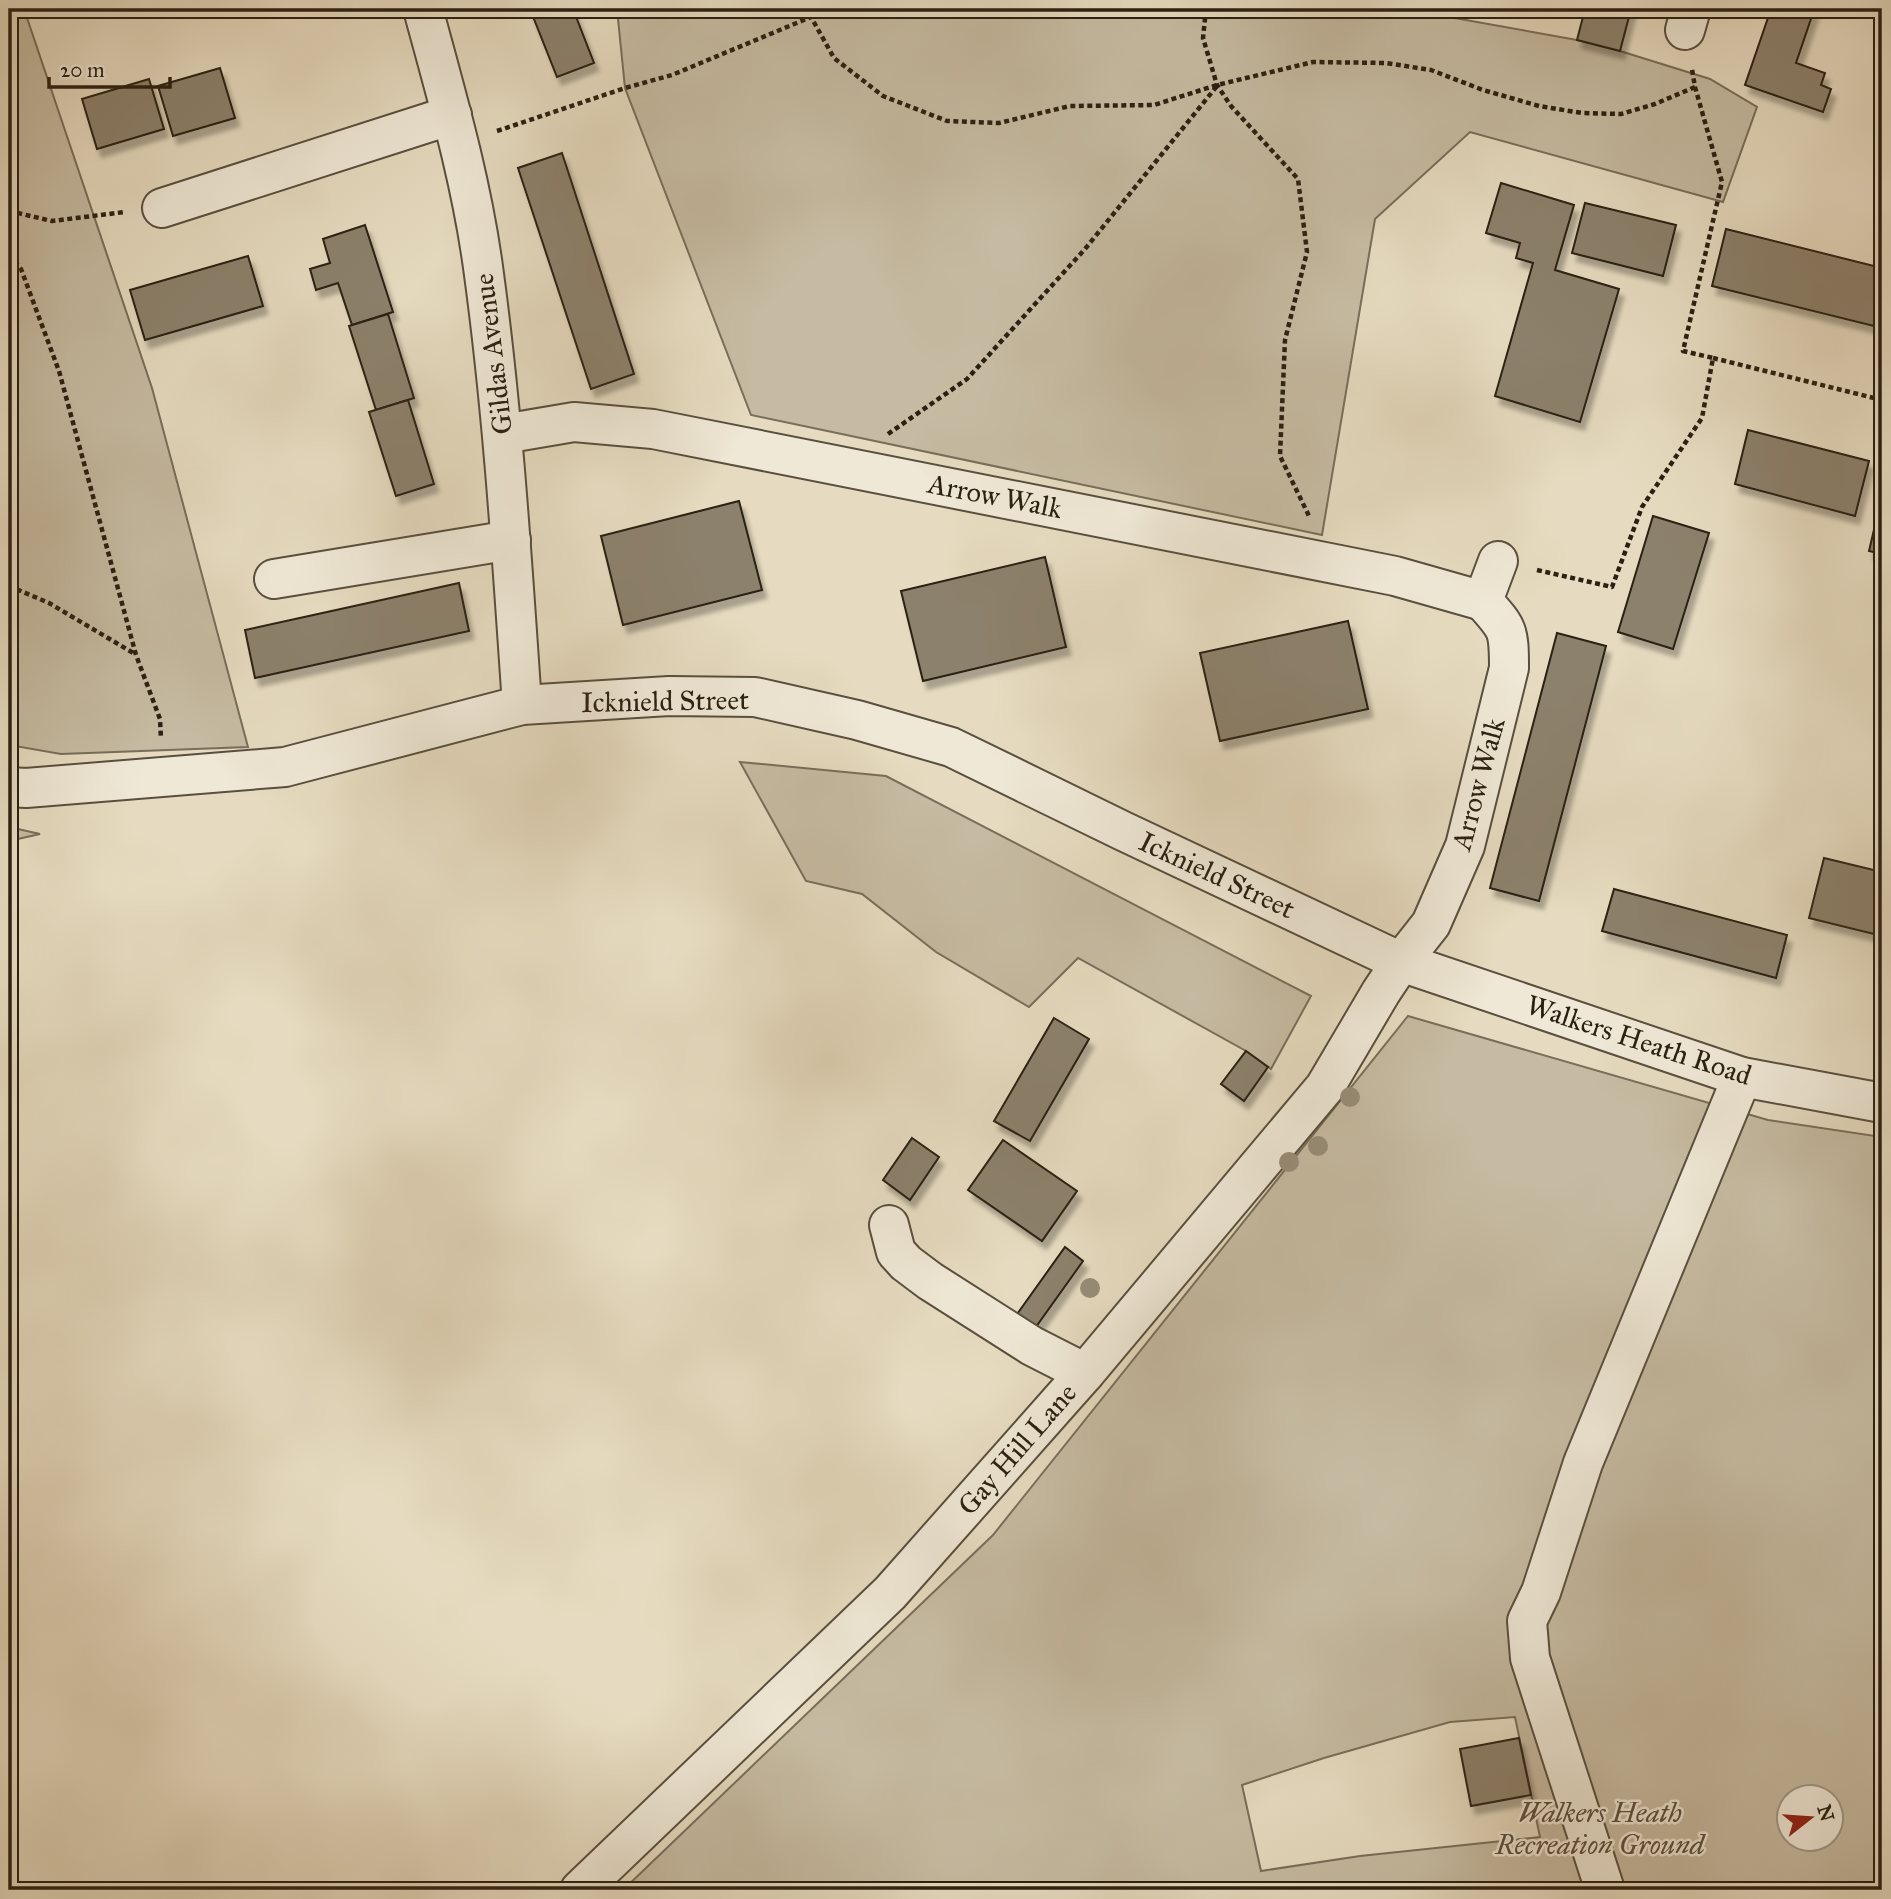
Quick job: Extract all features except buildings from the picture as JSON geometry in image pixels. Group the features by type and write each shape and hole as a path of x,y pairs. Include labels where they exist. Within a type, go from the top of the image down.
{"street":[{"name":"Gildas Avenue","path":"423,9 456,129 483,265 503,434 522,705"},
{"path":"162,208 456,129"},
{"name":"Arrow Walk","path":"503,434 574,422 653,429 1395,576 1483,601 1504,625 1509,642 1508,668 1465,846 1431,924 1401,962"},
{"path":"274,579 511,540"},
{"path":"1483,601 1498,561"},
{"name":"Icknield Street","path":"9,787 26,788 285,767 522,705 669,696 755,697 857,720 951,747 1401,962"},
{"name":"Walkers Heath Road","path":"1401,962 1742,1077 1882,1103"},
{"name":"Gay Hill Lane","path":"580,1890 890,1594 1085,1373 1325,1087 1401,962"},
{"path":"1605,1890 1530,1658 1527,1621 1541,1592 1583,1463 1742,1077"},
{"path":"889,1225 896,1252 906,1263 1032,1346 1085,1373"}],"path":[{"path":"456,129 673,75 835,9"},
{"path":"1206,9 1203,37 1217,85 1231,106 1298,179 1307,252 1285,340 1280,456 1309,516 1322,519"},
{"path":"811,17 834,58 883,96 947,121 999,123 1070,106 1154,105 1217,85 1313,62 1386,63 1431,70 1483,90 1539,106 1582,113 1621,114 1655,104 1695,87"},
{"path":"1688,19 1695,87 1723,183 1683,351 1882,400"},
{"path":"842,466 967,379 1085,249 1217,85"},
{"path":"9,211 52,221 162,208"},
{"path":"9,255 21,269 59,371 136,655 160,719 162,778"},
{"path":"1498,561 1612,587 1642,507 1702,418 1713,358"},
{"path":"9,586 49,603 136,655"}],"green space":[{"path":"9,9 24,9 152,388 248,747 61,754 9,745"},
{"path":"617,9 1419,9 1620,51 1710,79 1757,107 1723,202 1470,132 1375,219 1322,535 751,415 625,88"},
{"path":"740,762 886,776 1311,996 1271,1069 1246,1051 1078,958 1029,1007 936,952 862,894 806,881"},
{"path":"9,827 40,834 9,841"},
{"name":"Walkers Heath Recreation Ground","path":"1408,1016 1768,1120 1882,1137 1882,1890 623,1890 993,1535","holes":["1515,1717 1540,1837 1360,1856 1261,1871 1242,1785 1450,1722"]}]}
